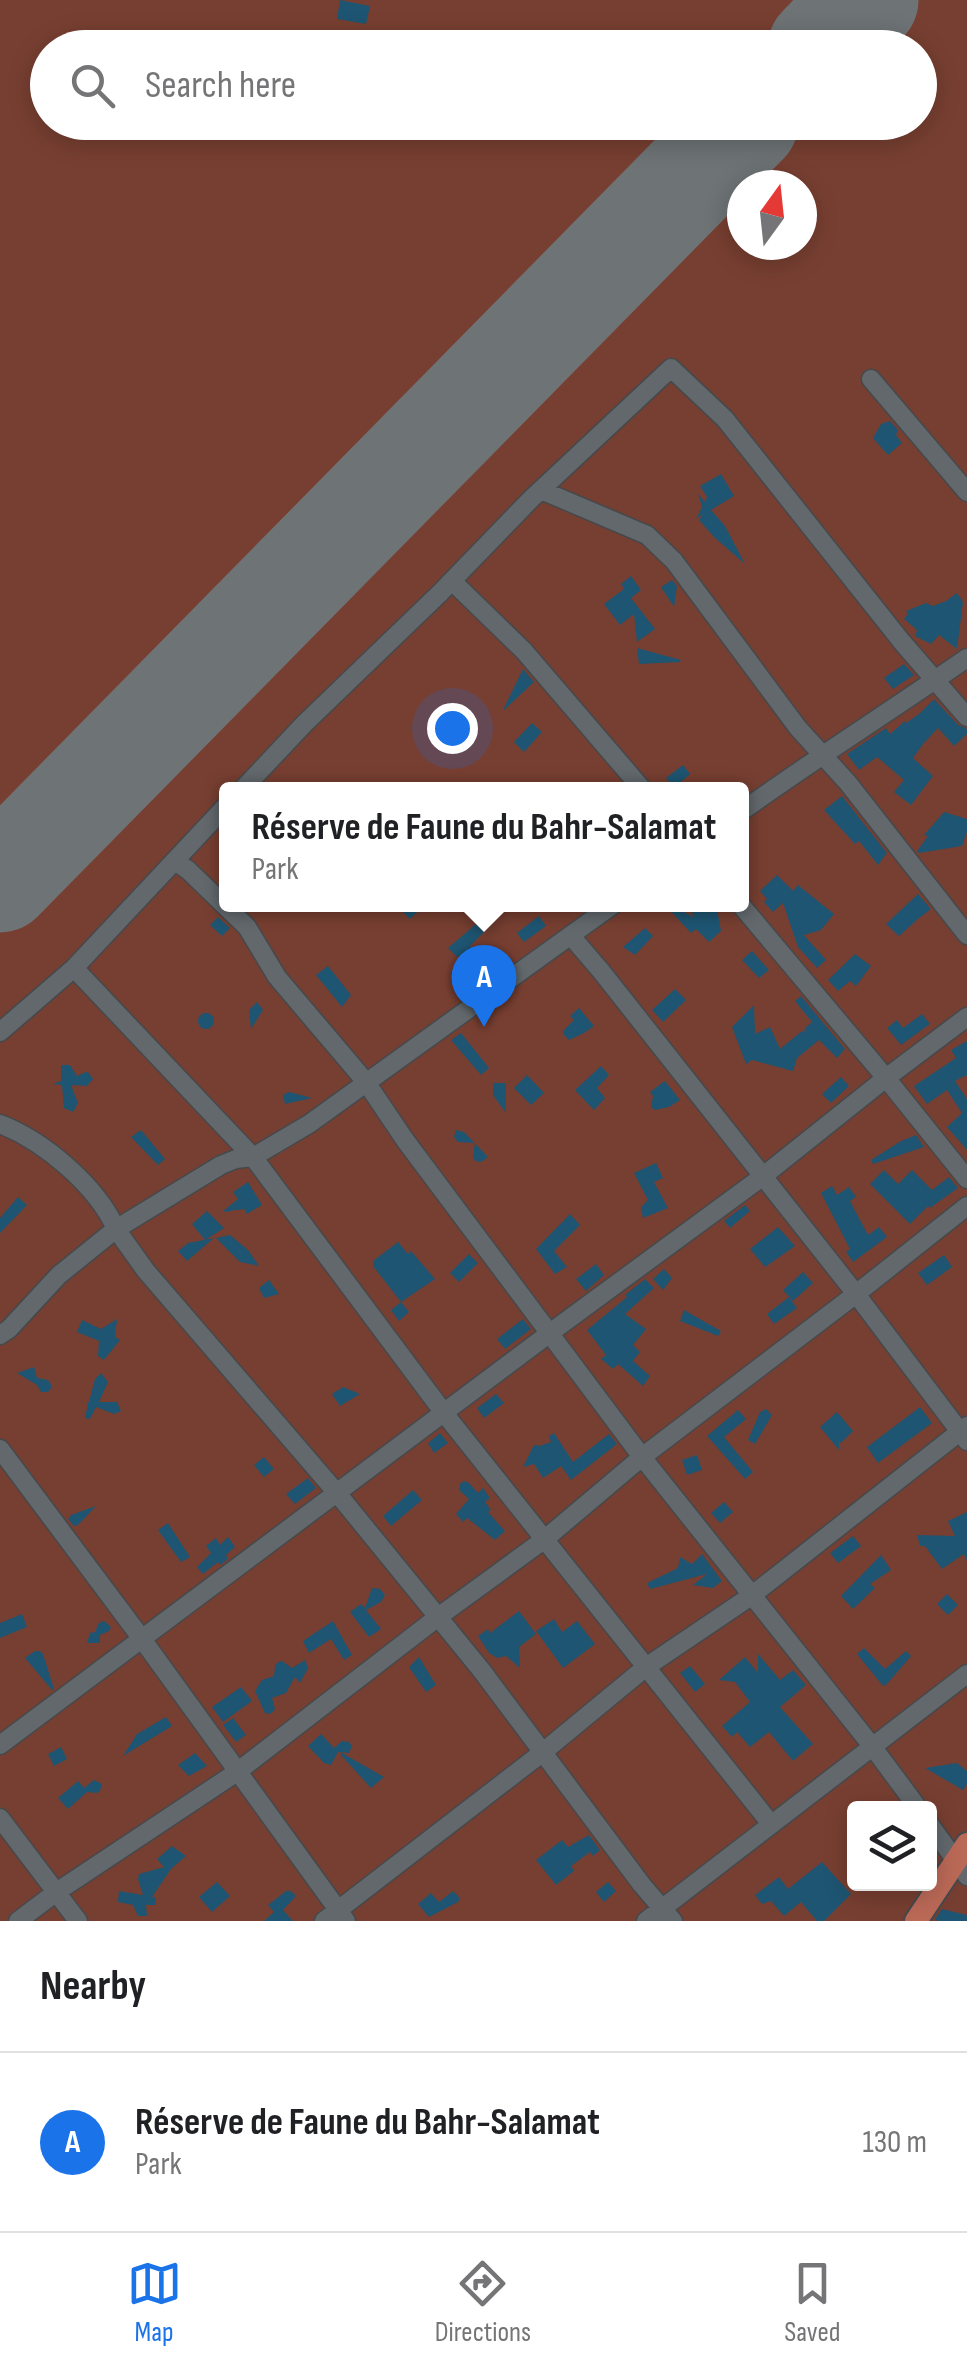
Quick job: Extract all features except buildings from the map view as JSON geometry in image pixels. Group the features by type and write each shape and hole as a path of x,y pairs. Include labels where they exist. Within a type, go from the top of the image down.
{"main road":[{"path":"916,1921 963,1861"}],"street":[{"path":"250,782 541,490 671,368 724,419 967,717"},
{"path":"871,379 967,492"},
{"path":"541,490 648,535 674,561 820,755 848,783 967,935"},
{"path":"452,581 524,650 636,782"},
{"path":"749,806 967,658"},
{"path":"0,1032 74,968 219,814"},
{"path":"174,862 219,899"},
{"path":"232,912 247,926 277,977 366,1082 642,1458 913,1801"},
{"path":"0,1335 58,1275 116,1229 221,1165 253,1157 309,1124 603,912"},
{"path":"747,912 967,1180"},
{"path":"0,1449 142,1639 336,1918 646,1667 751,1596 964,1433 571,936"},
{"path":"74,968 253,1157 444,1414 772,1824"},
{"path":"0,1744 762,1177 967,1017"},
{"path":"0,1124 39,1144 98,1196 146,1270 438,1618 667,1915"},
{"path":"18,1921 237,1772 545,1540 642,1458 967,1206"},
{"path":"646,1921 667,1915 772,1824 967,1674"},
{"path":"0,1818 78,1921"},
{"path":"937,1833 963,1861"}],"shaded area":[{"path":"0,0 967,0 967,1921 0,1921"}],"runway":[{"path":"837,30 866,0"},
{"path":"0,880 728,140"}],"place":[{"name":"Réserve de Faune du Bahr-Salamat","path":"484,1027"}]}
